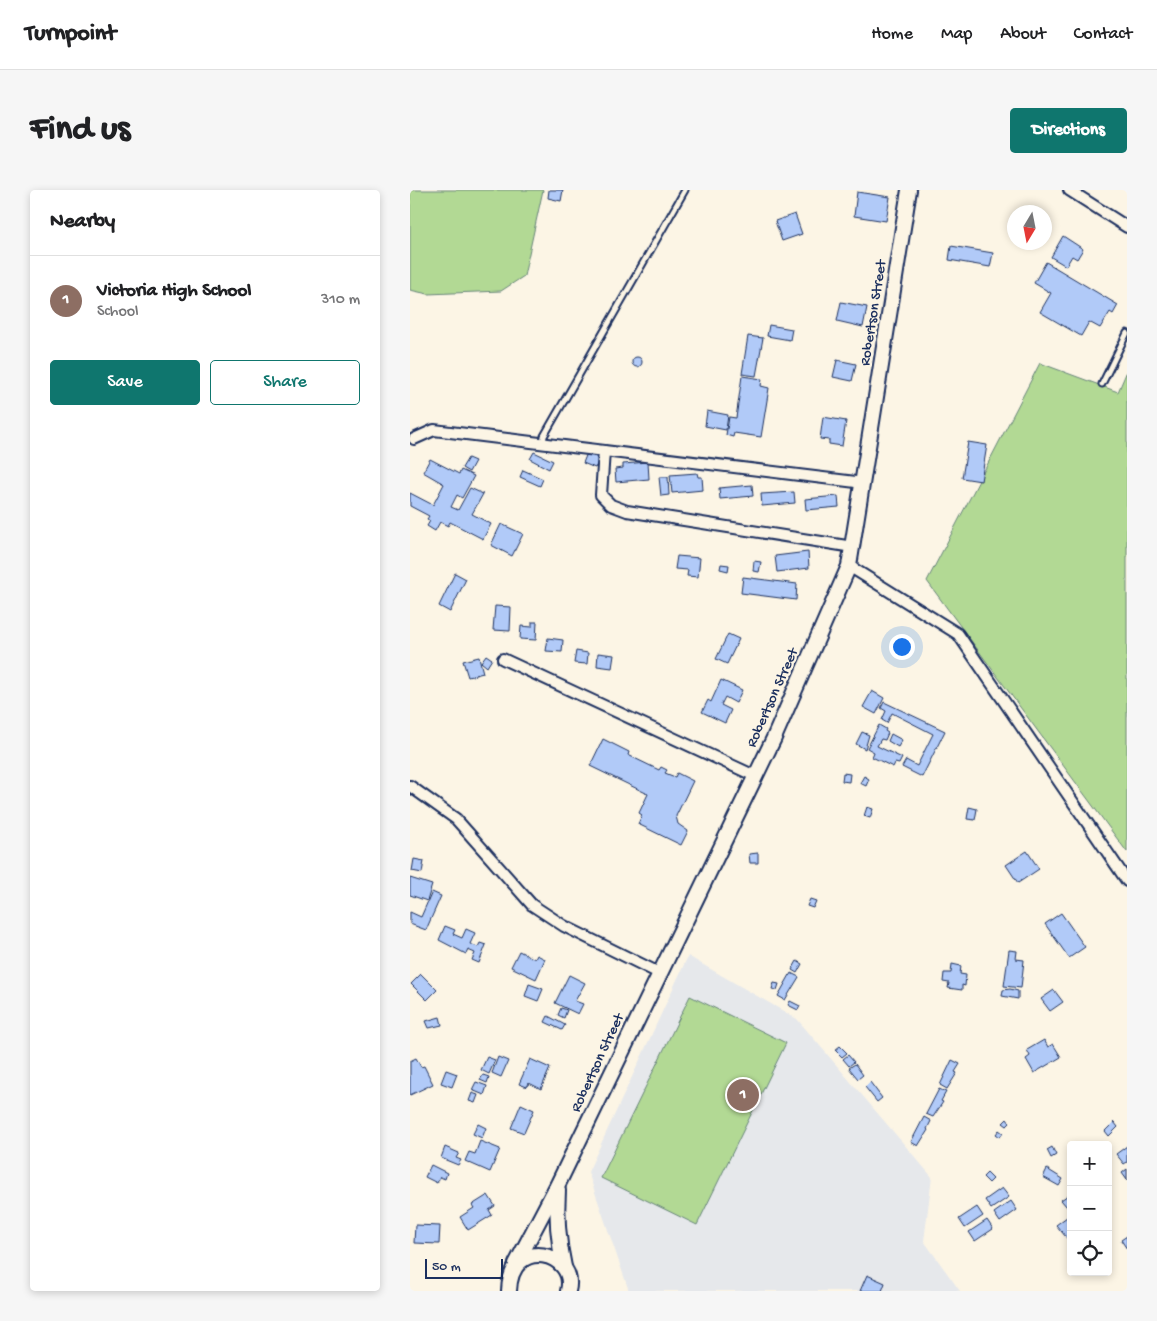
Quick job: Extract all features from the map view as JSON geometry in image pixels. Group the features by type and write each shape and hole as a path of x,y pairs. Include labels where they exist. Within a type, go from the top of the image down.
{"street":[{"name":"Robertson Street","path":"508,1291 510,1274 558,1184 755,776 849,566 864,483 909,190"},
{"path":"1069,190 1126,225"},
{"path":"414,439 434,430 864,483"},
{"path":"604,451 601,495 611,505 627,511 853,547"},
{"path":"849,566 958,634 1127,880"},
{"path":"503,659 755,776"},
{"path":"410,786 456,819 532,905 564,926 659,972"},
{"name":"Robertson Street","path":"558,1184 557,1222 564,1267 571,1289"},
{"path":"516,1264 536,1254 553,1258 564,1267"}],"lane":[{"path":"543,444 544,436 685,190"},
{"path":"1102,384 1127,332"}],"shaded area":[{"path":"688,956 797,1019 932,1177 924,1241 960,1291 629,1291 588,1172"}],"green space":[{"path":"410,190 543,190 524,276 501,291 428,294 410,290"},
{"path":"1040,363 1118,392 1127,371 1127,852 927,581"},
{"path":"690,996 786,1043 697,1225 601,1178"}],"building":[{"path":"549,190 563,190 561,201 548,198"},
{"path":"857,192 890,197 886,221 854,216"},
{"path":"795,214 802,234 782,241 775,221"},
{"path":"1063,236 1083,249 1077,259 1072,256 1066,266 1051,257"},
{"path":"951,246 993,253 990,267 949,260"},
{"path":"1046,262 1118,305 1113,314 1110,312 1100,328 1089,322 1081,336 1040,312 1051,293 1034,283"},
{"path":"841,302 867,307 863,327 837,321"},
{"path":"769,325 792,329 790,340 767,336"},
{"path":"748,336 763,338 756,376 742,374"},
{"path":"635,357 639,357 642,362 641,366 635,367 632,364 632,360"},
{"path":"837,360 856,364 852,381 833,377"},
{"path":"742,376 762,379 761,386 769,388 761,437 734,433 733,437 726,435 729,417 736,418"},
{"path":"707,411 728,415 726,430 705,426"},
{"path":"823,417 846,421 842,446 829,444 829,440 820,439"},
{"path":"968,442 987,445 981,481 962,478"},
{"path":"534,452 553,461 549,469 530,459"},
{"path":"587,453 600,459 595,468 583,463"},
{"path":"468,458 475,461 469,472 462,468"},
{"path":"430,459 459,474 461,470 474,476 462,498 457,495 451,507 458,510 470,488 483,494 472,514 491,524 483,539 450,522 448,526 440,522 435,531 427,526 430,521 427,519 429,516 410,506 410,493 433,505 444,484 423,472"},
{"path":"648,462 649,479 616,482 615,469 623,468 623,464"},
{"path":"523,470 543,479 540,486 520,477"},
{"path":"697,473 698,477 702,477 703,490 672,493 670,475"},
{"path":"659,477 668,477 669,495 661,496"},
{"path":"752,485 753,496 720,499 719,488"},
{"path":"794,492 795,503 762,506 761,494"},
{"path":"838,496 839,507 806,510 805,499"},
{"path":"501,524 523,534 512,556 491,545"},
{"path":"808,552 809,568 777,572 775,556"},
{"path":"677,556 700,558 698,577 687,576 688,570 675,569"},
{"path":"754,561 761,562 759,572 753,571"},
{"path":"721,564 729,565 728,571 720,569"},
{"path":"455,573 466,579 450,612 439,606"},
{"path":"743,577 797,584 796,600 741,593"},
{"path":"495,606 511,607 510,631 493,630"},
{"path":"532,622 537,622 536,640 520,639 521,626 532,627"},
{"path":"728,634 739,639 727,664 716,659"},
{"path":"548,638 563,640 562,652 546,651"},
{"path":"576,651 588,653 587,664 574,663"},
{"path":"598,653 614,655 612,668 597,666"},
{"path":"486,655 492,659 487,667 481,662"},
{"path":"479,657 483,673 468,677 463,661"},
{"path":"721,680 742,690 736,703 725,697 721,705 731,710 725,723 702,712 708,700 711,702"},
{"path":"872,691 884,698 876,714 863,707"},
{"path":"884,702 945,731 922,777 902,767 906,760 917,766 933,734 892,713 887,723 882,720 886,711 881,708"},
{"path":"879,725 886,729 885,731 888,733 885,740 881,739 877,746 902,758 899,764 895,763 893,767 872,757 874,752 867,748"},
{"path":"862,732 869,735 865,749 856,744"},
{"path":"891,734 902,740 898,747 888,741"},
{"path":"603,739 629,752 628,755 659,770 661,767 667,770 665,773 675,777 677,773 693,781 676,816 678,824 688,831 681,845 638,824 642,815 639,813 648,794 590,766"},
{"path":"843,773 850,774 849,782 842,781"},
{"path":"864,776 869,779 866,786 860,783"},
{"path":"867,807 873,809 870,818 864,816"},
{"path":"969,807 977,809 975,820 967,819"},
{"path":"1027,851 1039,869 1018,883 1006,865"},
{"path":"758,853 758,863 750,863 749,854"},
{"path":"414,859 424,861 422,873 412,871"},
{"path":"410,878 432,885 427,901 410,895"},
{"path":"432,892 441,896 426,930 410,924 410,912 421,917"},
{"path":"810,899 816,901 813,908 807,906"},
{"path":"1061,913 1085,947 1069,958 1045,924"},
{"path":"445,926 455,930 453,934 462,938 466,929 475,933 470,944 478,947 480,943 486,945 479,963 472,960 475,953 468,950 466,954 439,940"},
{"path":"1009,950 1017,951 1016,959 1024,960 1021,988 1004,986"},
{"path":"519,951 535,959 537,955 545,959 536,979 511,967"},
{"path":"797,961 802,964 797,973 792,970"},
{"path":"952,964 961,966 960,974 966,975 965,986 962,985 962,990 948,988 949,983 943,982 944,973 951,973"},
{"path":"791,973 799,977 785,1000 778,996"},
{"path":"421,974 437,990 427,1000 411,984"},
{"path":"569,975 585,983 575,1001 583,1004 578,1014 555,1003"},
{"path":"774,983 779,984 777,990 772,989"},
{"path":"529,984 543,989 538,1001 525,996"},
{"path":"1003,990 1018,991 1018,999 1002,996"},
{"path":"1054,990 1063,1002 1050,1011 1041,999"},
{"path":"790,1001 800,1006 798,1010 788,1005"},
{"path":"561,1008 567,1010 564,1018 558,1015"},
{"path":"548,1016 565,1025 562,1030 545,1022"},
{"path":"440,1017 442,1025 429,1028 426,1021"},
{"path":"1044,1040 1048,1047 1053,1044 1061,1057 1034,1073 1026,1059 1030,1056 1027,1050"},
{"path":"840,1046 847,1053 842,1057 835,1050"},
{"path":"848,1055 854,1062 849,1066 843,1059"},
{"path":"487,1057 495,1060 489,1074 481,1070"},
{"path":"498,1057 508,1061 501,1077 492,1073"},
{"path":"416,1058 421,1067 424,1066 433,1084 410,1095 410,1061"},
{"path":"530,1059 550,1068 541,1089 529,1083 527,1087 519,1084"},
{"path":"952,1060 960,1064 947,1089 940,1085"},
{"path":"855,1064 863,1075 858,1079 849,1068"},
{"path":"446,1070 457,1074 452,1087 441,1083"},
{"path":"483,1075 489,1077 487,1083 480,1080"},
{"path":"476,1082 487,1086 484,1095 472,1090"},
{"path":"870,1082 882,1098 877,1102 865,1087"},
{"path":"939,1089 946,1092 941,1101 943,1102 933,1117 926,1114"},
{"path":"472,1093 478,1095 475,1103 469,1101"},
{"path":"521,1104 534,1110 524,1133 511,1128"},
{"path":"924,1117 931,1121 918,1146 911,1142"},
{"path":"1007,1119 1010,1123 1007,1126 1003,1123"},
{"path":"1114,1122 1118,1127 1109,1136 1105,1131"},
{"path":"478,1124 486,1128 482,1138 473,1134"},
{"path":"999,1130 1003,1133 1000,1137 996,1134"},
{"path":"480,1141 500,1149 490,1172 465,1161 469,1152 475,1154"},
{"path":"1127,1146 1127,1162 1124,1164 1116,1154"},
{"path":"445,1147 459,1153 456,1158 461,1160 458,1165 441,1158"},
{"path":"1052,1147 1056,1155 1051,1158 1047,1150"},
{"path":"431,1165 447,1173 445,1179 440,1177 437,1183 425,1177"},
{"path":"1047,1169 1063,1179 1059,1186 1043,1177"},
{"path":"1127,1169 1127,1180 1122,1173"},
{"path":"987,1173 993,1179 989,1183 983,1177"},
{"path":"1002,1188 1009,1197 991,1209 985,1200"},
{"path":"488,1195 495,1206 489,1210 492,1215 468,1230 460,1217 474,1208 472,1205"},
{"path":"1067,1196 1067,1207 1061,1200"},
{"path":"1011,1201 1017,1210 1000,1222 994,1213"},
{"path":"977,1207 983,1216 965,1228 959,1219"},
{"path":"1067,1217 1067,1238 1056,1225"},
{"path":"987,1220 993,1229 975,1241 969,1232"},
{"path":"415,1225 440,1226 439,1244 414,1243"},
{"path":"1127,1236 1127,1249 1121,1240"},
{"path":"867,1275 885,1283 882,1291 860,1291"}],"place":[{"name":"Victoria High School","path":"743,1095"}]}
